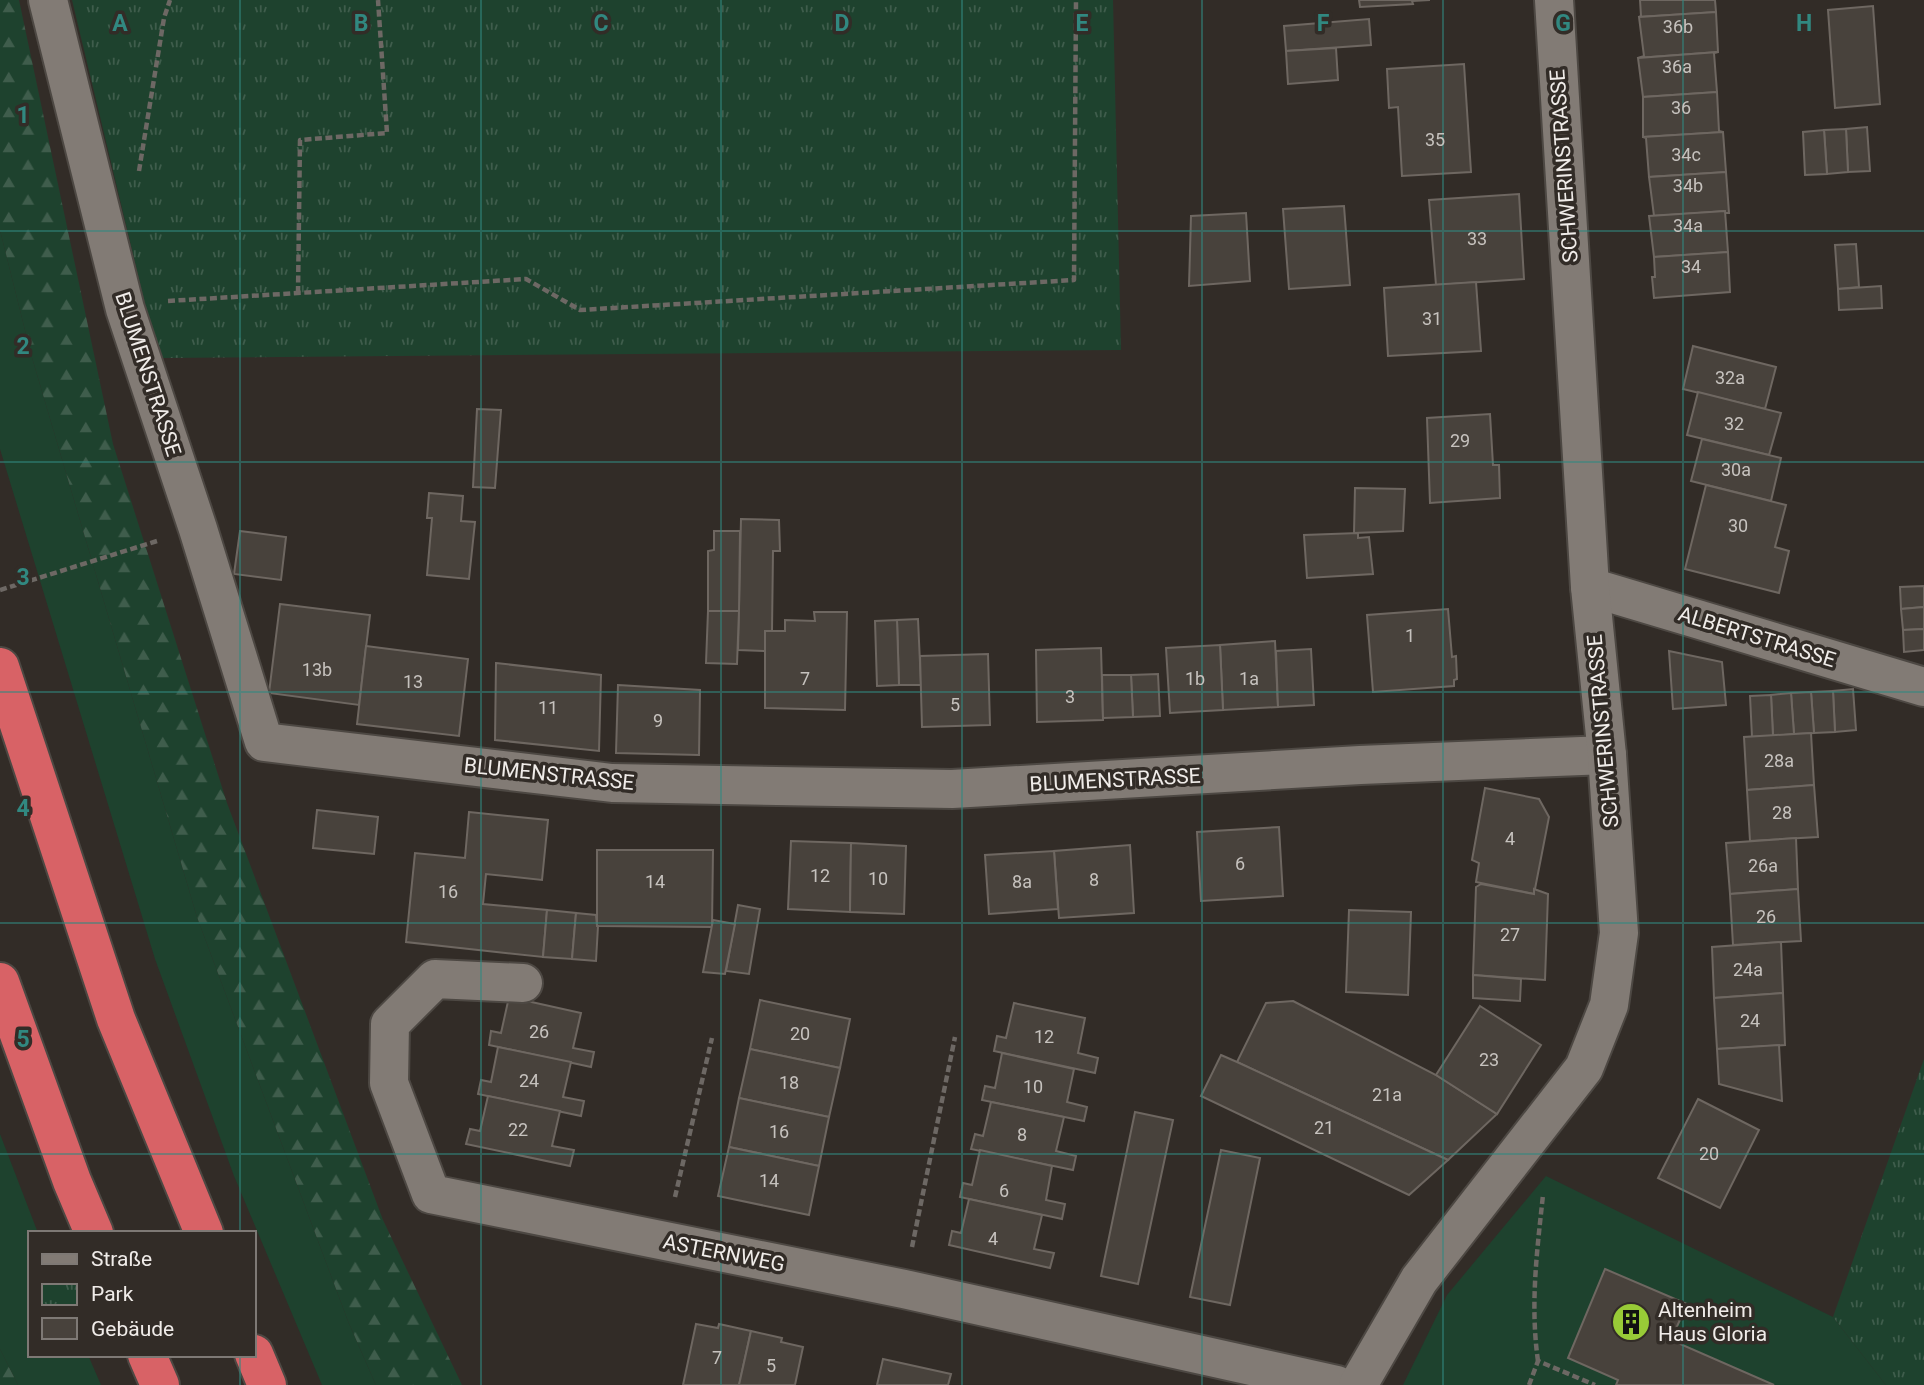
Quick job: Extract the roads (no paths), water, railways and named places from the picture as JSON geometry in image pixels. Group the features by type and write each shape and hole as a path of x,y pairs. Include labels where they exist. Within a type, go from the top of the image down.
{"highway":[{"path":"0,667 116,1019 203,1231"},
{"path":"0,982 72,1181 93,1231"},
{"path":"148,1357 160,1385"},
{"path":"255,1357 267,1385"}],"street":[{"name":"BLUMENSTRASSE","path":"48,0 125,309 198,529 264,741 612,783 951,789 1360,765 1606,755"},
{"name":"SCHWERINSTRASSE","path":"1358,1385 1419,1280 1584,1068 1609,1005 1619,933 1590,587 1554,0"},
{"name":"ALBERTSTRASSE","path":"1590,587 1924,687"},
{"name":"ASTERNWEG","path":"523,983 435,979 390,1024 389,1083 431,1194 904,1289 1337,1385"}],"place":[{"name":"Altenheim Haus Gloria","path":"1631,1322"}]}
